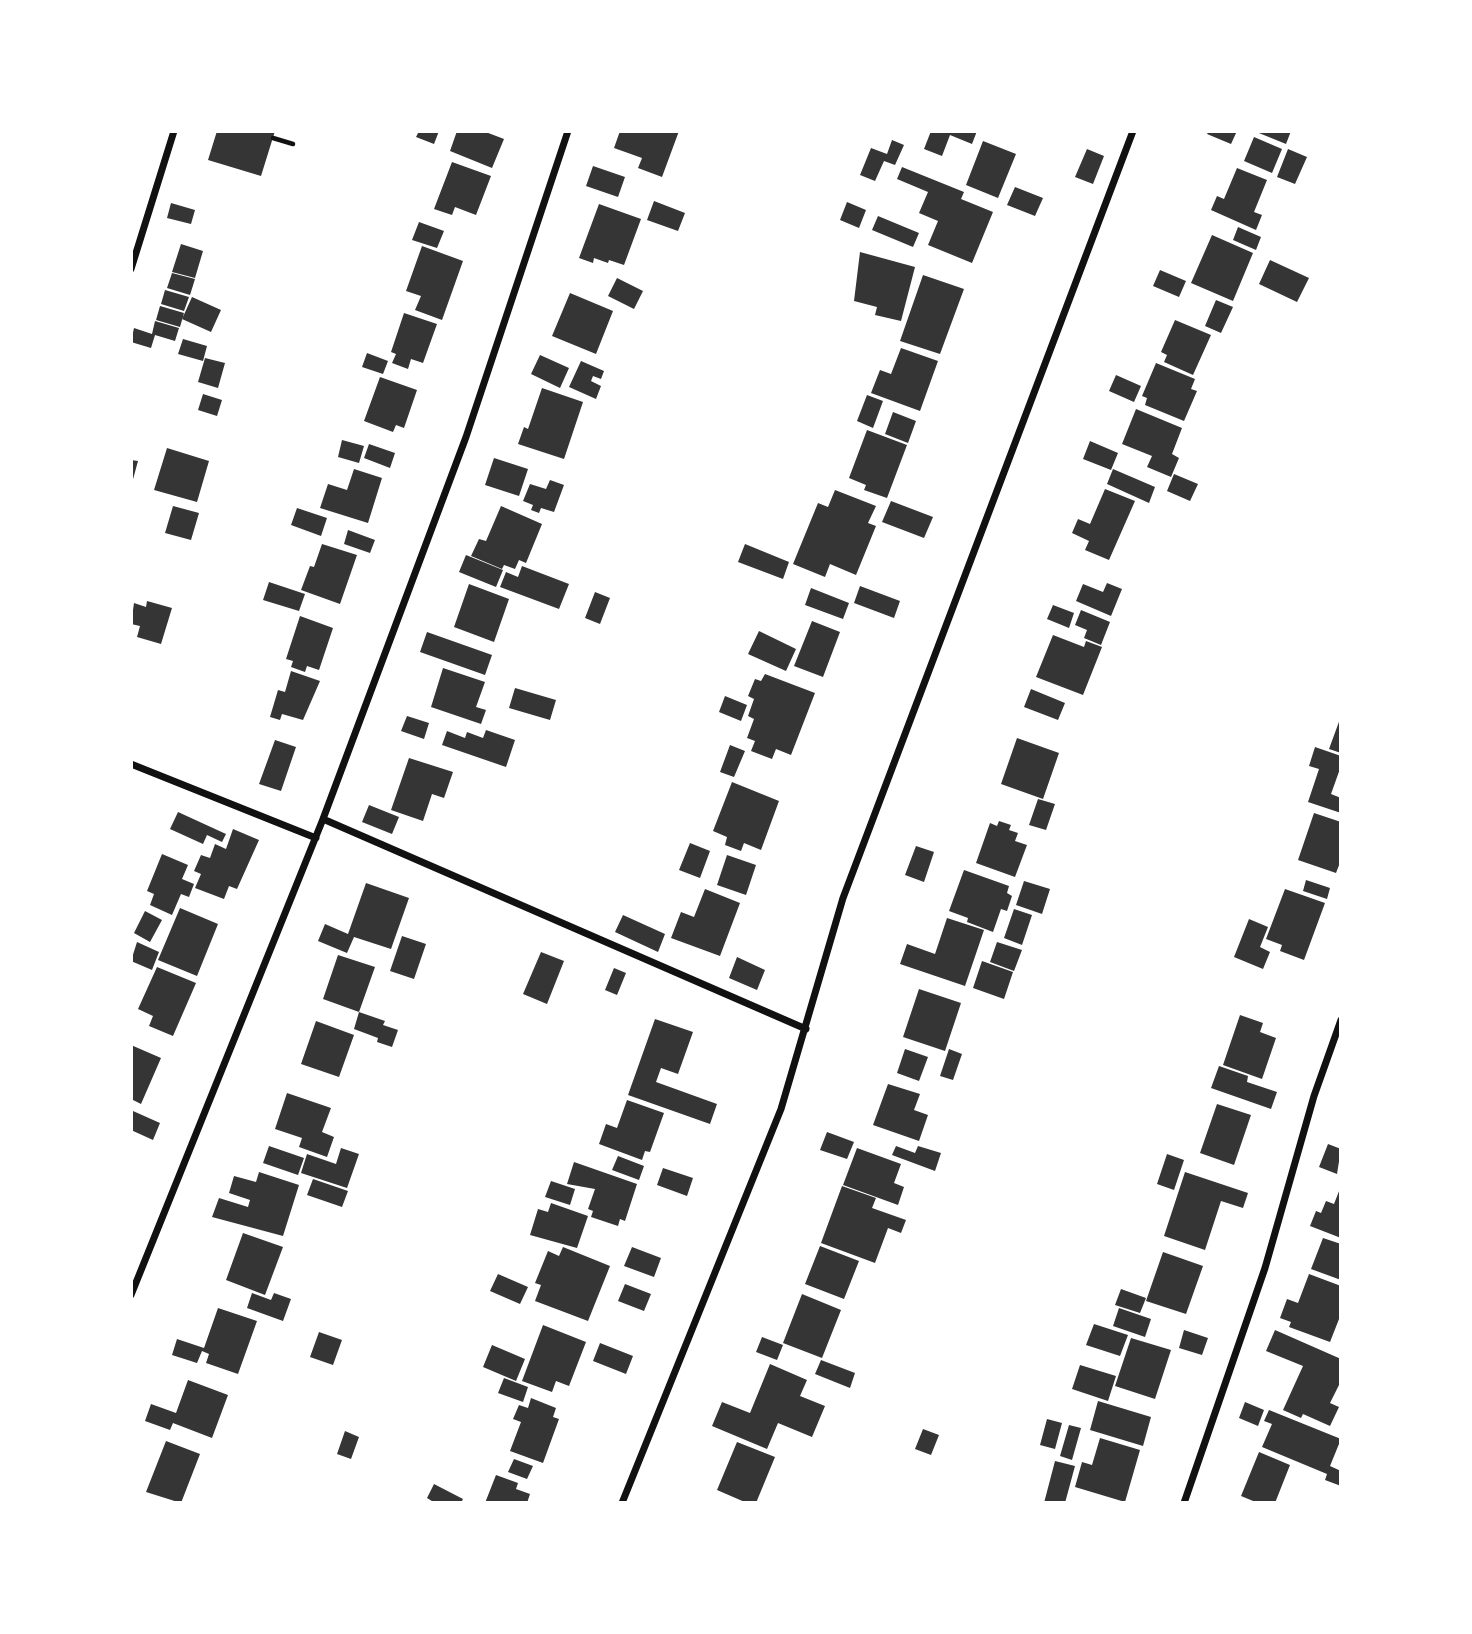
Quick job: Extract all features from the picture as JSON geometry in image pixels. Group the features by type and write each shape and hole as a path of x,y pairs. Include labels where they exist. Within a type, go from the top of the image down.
{"street":[{"path":"131,269 174,131"},
{"path":"131,1295 316,838 466,437 568,131"},
{"path":"622,1503 781,1109 843,898 1133,131"},
{"path":"131,764 316,838"},
{"path":"323,819 806,1029"},
{"path":"1185,1503 1265,1268 1314,1096 1341,1020"}],"path":[{"path":"273,138 293,144"}],"building":[{"path":"217,131 275,131 261,176 208,160"},
{"path":"419,131 439,131 434,144 416,137"},
{"path":"457,131 483,131 504,139 492,168 450,151"},
{"path":"620,131 679,131 662,177 638,168 642,158 614,148"},
{"path":"931,131 977,131 972,144 950,135 942,156 924,149"},
{"path":"1209,131 1237,131 1231,144 1207,134"},
{"path":"1254,131 1291,131 1286,144"},
{"path":"1254,137 1282,149 1272,173 1244,161"},
{"path":"892,140 904,145 895,165 884,161 875,181 860,175 871,148 887,154"},
{"path":"983,141 1016,154 998,198 966,185"},
{"path":"1087,149 1104,156 1093,184 1075,177"},
{"path":"1288,149 1307,157 1295,184 1277,177"},
{"path":"452,162 491,176 476,215 455,207 452,215 434,209"},
{"path":"593,166 625,177 618,197 586,186"},
{"path":"902,167 964,192 961,199 993,212 972,263 928,245 938,221 919,213 928,192 897,179"},
{"path":"1237,168 1267,180 1254,212 1262,215 1256,230 1211,210 1217,196 1224,199"},
{"path":"1015,187 1043,198 1035,216 1007,205"},
{"path":"654,201 685,213 678,231 647,220"},
{"path":"847,202 866,210 859,228 840,220"},
{"path":"171,203 195,210 191,224 167,218"},
{"path":"599,204 641,219 624,265 594,258 593,263 579,258"},
{"path":"878,216 919,233 913,247 872,230"},
{"path":"419,222 444,231 437,248 412,240"},
{"path":"1238,227 1261,237 1256,250 1233,240"},
{"path":"1212,235 1253,253 1233,301 1191,283"},
{"path":"181,244 203,251 195,278 172,272"},
{"path":"422,246 463,261 442,320 415,310 421,296 406,291"},
{"path":"860,252 915,267 901,321 875,315 877,307 854,301"},
{"path":"1270,260 1309,278 1297,302 1259,284"},
{"path":"1160,270 1186,281 1179,297 1153,286"},
{"path":"172,273 195,279 190,295 167,288"},
{"path":"923,275 964,289 940,354 900,341"},
{"path":"617,278 643,291 634,309 608,296"},
{"path":"165,290 189,297 184,311 161,304"},
{"path":"570,293 613,311 596,354 552,336"},
{"path":"192,297 221,310 211,332 182,319"},
{"path":"1216,300 1233,307 1221,333 1205,326"},
{"path":"160,306 184,313 180,327 156,320"},
{"path":"404,313 437,324 423,363 411,359 408,369 392,363 396,354 391,352"},
{"path":"1175,320 1211,335 1193,375 1164,362 1167,355 1161,352"},
{"path":"155,321 179,328 175,341 155,335 151,348 131,342 134,328 152,334"},
{"path":"183,339 207,346 203,361 178,354"},
{"path":"901,348 938,361 920,411 871,393 880,370 891,374"},
{"path":"367,353 388,361 383,374 362,367"},
{"path":"540,355 569,368 560,388 531,374"},
{"path":"205,358 225,363 218,388 198,382"},
{"path":"581,361 604,371 601,379 593,376 591,381 601,386 596,399 569,387"},
{"path":"1156,363 1195,379 1191,389 1197,391 1184,421 1145,405 1147,398 1142,396"},
{"path":"1116,375 1141,386 1134,402 1109,391"},
{"path":"380,377 417,390 404,428 396,425 393,432 364,421"},
{"path":"542,388 583,402 564,459 518,444 524,427 528,429"},
{"path":"203,394 222,400 217,416 198,410"},
{"path":"867,395 883,401 873,428 857,421"},
{"path":"1136,409 1182,428 1172,454 1179,458 1171,477 1147,467 1152,456 1122,444"},
{"path":"893,412 916,421 908,443 885,434"},
{"path":"867,430 907,445 887,498 864,490 866,485 849,478"},
{"path":"342,440 364,446 359,463 338,457"},
{"path":"1090,441 1118,453 1111,470 1083,459"},
{"path":"369,444 395,453 390,468 364,458"},
{"path":"167,448 209,461 197,502 154,490"},
{"path":"494,458 528,469 519,496 485,485"},
{"path":"131,460 138,461 132,483 131,482"},
{"path":"354,469 382,478 368,523 320,508 328,484 347,490"},
{"path":"1113,469 1155,487 1149,503 1107,484"},
{"path":"1174,474 1198,484 1190,501 1167,491"},
{"path":"550,480 564,485 554,512 541,508 539,513 531,510 533,505 523,501 530,484 546,489"},
{"path":"1105,489 1135,501 1109,560 1085,550 1089,541 1072,533 1078,519 1090,524"},
{"path":"835,490 876,506 868,523 876,526 856,575 830,564 825,577 793,564 818,503 828,507"},
{"path":"891,501 933,517 924,538 882,522"},
{"path":"173,506 199,513 191,540 165,533"},
{"path":"501,506 542,524 526,563 519,560 515,569 504,565 502,569 471,556 479,539 486,541"},
{"path":"297,508 327,518 321,536 291,525"},
{"path":"348,530 375,540 370,553 344,544"},
{"path":"322,544 357,555 340,604 301,590 310,566 314,567"},
{"path":"745,544 789,562 783,579 738,562"},
{"path":"466,555 503,570 496,587 459,572"},
{"path":"522,566 569,584 559,609 500,587 506,572 518,577"},
{"path":"269,582 305,594 299,611 263,600"},
{"path":"1107,583 1122,589 1111,616 1076,601 1083,584 1103,592"},
{"path":"469,584 509,599 494,642 454,627"},
{"path":"860,586 900,601 894,618 854,603"},
{"path":"811,588 849,603 843,619 805,605"},
{"path":"595,592 610,598 600,624 585,618"},
{"path":"147,601 172,608 161,644 137,637 140,626 131,624 134,603 146,607"},
{"path":"1053,605 1074,613 1069,628 1047,619"},
{"path":"1081,610 1110,622 1101,645 1084,638 1087,630 1075,625"},
{"path":"300,616 333,628 319,670 307,666 305,672 291,667 293,661 286,659"},
{"path":"812,621 840,632 823,677 794,666"},
{"path":"759,631 796,649 786,671 748,654"},
{"path":"427,632 492,655 485,675 420,652"},
{"path":"1053,635 1084,647 1086,641 1102,647 1083,695 1036,677"},
{"path":"443,668 485,682 476,707 486,710 481,724 431,707"},
{"path":"291,671 320,681 303,720 282,714 280,720 270,717 278,690 285,692"},
{"path":"765,674 815,693 791,755 776,749 772,759 751,751 755,741 747,738 754,719 748,716 754,699 748,696 755,679 761,681"},
{"path":"515,688 556,700 550,720 509,708"},
{"path":"1031,689 1065,703 1058,720 1024,707"},
{"path":"725,696 747,705 741,721 719,712"},
{"path":"407,716 429,723 424,739 401,731"},
{"path":"1341,719 1341,753 1329,749"},
{"path":"486,730 515,740 506,767 442,745 447,731 465,738 467,732 483,738"},
{"path":"1017,738 1059,753 1043,799 1001,784"},
{"path":"275,740 296,747 281,791 259,784"},
{"path":"730,745 745,751 734,777 720,772"},
{"path":"1315,747 1341,756 1341,766 1331,794 1341,798 1341,813 1308,802 1319,769 1309,766"},
{"path":"409,758 453,772 444,798 432,794 423,821 391,810"},
{"path":"732,782 779,801 761,850 744,843 741,851 725,845 727,837 713,831"},
{"path":"1038,799 1055,804 1046,830 1029,825"},
{"path":"369,805 399,817 392,834 362,822"},
{"path":"178,812 226,834 222,842 207,835 203,844 170,829"},
{"path":"1314,813 1341,822 1341,860 1336,873 1298,860"},
{"path":"999,821 1011,825 1009,830 1018,833 1015,841 1027,845 1015,877 976,863 990,823 997,826"},
{"path":"233,829 259,840 237,889 229,886 224,899 195,888 201,874 194,871 201,855 210,858 215,844 226,849"},
{"path":"690,843 710,851 700,878 679,870"},
{"path":"916,846 934,852 924,882 905,875"},
{"path":"162,854 188,865 182,879 194,884 189,897 181,894 172,915 150,905 154,894 147,891"},
{"path":"727,855 756,865 746,895 717,885"},
{"path":"964,870 1009,886 1007,893 1012,896 1007,911 1001,909 993,932 967,922 968,918 949,911"},
{"path":"1306,880 1330,888 1327,899 1303,891"},
{"path":"1024,881 1050,889 1042,914 1016,905"},
{"path":"366,883 409,898 391,949 354,937 347,953 318,941 325,924 348,934"},
{"path":"705,889 740,903 720,956 671,938 681,912 694,917"},
{"path":"1285,889 1325,903 1304,960 1280,951 1282,945 1266,939"},
{"path":"180,908 218,924 197,976 158,960"},
{"path":"1014,909 1032,915 1022,945 1004,938"},
{"path":"145,911 162,920 150,942 134,933"},
{"path":"623,915 665,934 658,952 615,932"},
{"path":"947,918 984,930 965,986 900,964 907,944 935,954"},
{"path":"1249,919 1268,927 1260,947 1270,952 1263,969 1234,957"},
{"path":"402,936 426,944 414,979 390,971"},
{"path":"137,942 159,952 152,970 131,961"},
{"path":"997,942 1022,950 1014,971 990,962"},
{"path":"541,952 564,961 547,1004 523,994"},
{"path":"338,955 375,967 359,1012 323,999"},
{"path":"737,957 765,970 757,990 729,978"},
{"path":"982,961 1013,972 1004,999 973,988"},
{"path":"157,967 196,983 173,1036 149,1026 153,1016 138,1009"},
{"path":"614,968 626,973 617,995 605,990"},
{"path":"919,989 961,1003 945,1051 903,1037"},
{"path":"359,1012 385,1021 383,1025 398,1030 392,1047 377,1042 378,1038 354,1029"},
{"path":"1240,1015 1263,1023 1260,1032 1276,1038 1262,1079 1223,1065"},
{"path":"655,1019 693,1032 678,1074 661,1068 656,1082 717,1104 710,1124 628,1095"},
{"path":"316,1021 354,1035 339,1077 301,1064"},
{"path":"131,1045 161,1058 141,1104 131,1099"},
{"path":"905,1049 928,1057 919,1081 897,1073"},
{"path":"949,1049 962,1054 953,1080 940,1076"},
{"path":"1219,1066 1248,1076 1247,1082 1277,1092 1271,1109 1211,1088"},
{"path":"888,1084 920,1094 914,1110 928,1115 919,1141 873,1125"},
{"path":"287,1093 331,1108 322,1132 334,1137 327,1157 299,1147 302,1138 275,1129"},
{"path":"627,1100 664,1113 650,1152 645,1151 642,1160 599,1144 606,1124 617,1128"},
{"path":"1217,1104 1251,1115 1234,1165 1200,1153"},
{"path":"133,1111 160,1123 153,1140 131,1130"},
{"path":"827,1132 854,1142 847,1159 820,1150"},
{"path":"1328,1144 1341,1149 1337,1174 1319,1167"},
{"path":"269,1146 304,1158 298,1175 263,1163"},
{"path":"896,1146 915,1153 918,1146 941,1153 935,1171 892,1155"},
{"path":"341,1148 359,1154 347,1188 301,1173 307,1154 336,1164"},
{"path":"857,1148 901,1164 894,1183 904,1187 898,1205 843,1185"},
{"path":"1167,1154 1184,1160 1174,1190 1157,1184"},
{"path":"618,1156 644,1166 639,1180 612,1170"},
{"path":"574,1162 637,1184 625,1221 620,1219 618,1226 591,1217 593,1211 588,1209 595,1189 567,1184"},
{"path":"663,1168 693,1178 687,1196 657,1185"},
{"path":"259,1172 299,1185 283,1236 212,1217 219,1198 248,1207 250,1200 229,1193 234,1176 256,1182"},
{"path":"1185,1172 1248,1193 1243,1208 1221,1201 1205,1250 1164,1236"},
{"path":"313,1179 348,1191 342,1207 307,1195"},
{"path":"551,1181 575,1189 570,1205 545,1197"},
{"path":"842,1186 876,1198 872,1208 906,1220 901,1233 888,1228 875,1263 821,1243"},
{"path":"1341,1186 1341,1238 1310,1226 1316,1211 1321,1213 1326,1201 1334,1204"},
{"path":"551,1203 588,1216 577,1248 530,1235 538,1209 548,1212"},
{"path":"243,1233 283,1247 265,1295 226,1280"},
{"path":"1323,1238 1341,1244 1341,1280 1311,1269"},
{"path":"820,1246 859,1261 844,1299 805,1284"},
{"path":"563,1247 610,1266 588,1321 535,1301 541,1285 535,1283 548,1251 559,1256"},
{"path":"632,1247 661,1258 654,1277 624,1266"},
{"path":"1163,1252 1203,1266 1186,1314 1146,1301"},
{"path":"498,1274 528,1287 520,1304 490,1291"},
{"path":"1309,1274 1341,1286 1341,1314 1330,1342 1289,1327 1291,1322 1280,1318 1287,1299 1298,1303"},
{"path":"625,1284 651,1294 644,1311 618,1301"},
{"path":"1121,1289 1146,1298 1140,1313 1115,1305"},
{"path":"252,1293 271,1300 274,1293 291,1299 283,1321 247,1308"},
{"path":"802,1294 841,1310 822,1358 783,1343"},
{"path":"218,1308 257,1321 238,1374 206,1363 209,1354 202,1351 197,1363 172,1355 177,1339 204,1348"},
{"path":"1119,1308 1151,1319 1145,1337 1113,1326"},
{"path":"1094,1324 1128,1335 1120,1356 1086,1345"},
{"path":"543,1325 586,1342 569,1386 556,1381 552,1392 522,1381"},
{"path":"1184,1330 1208,1338 1202,1355 1179,1348"},
{"path":"1275,1330 1341,1359 1341,1381 1330,1403 1339,1407 1330,1426 1303,1414 1301,1418 1283,1410 1303,1366 1266,1351"},
{"path":"319,1332 342,1340 333,1365 310,1357"},
{"path":"762,1337 783,1345 777,1360 756,1352"},
{"path":"1131,1338 1171,1350 1155,1399 1115,1386"},
{"path":"600,1343 633,1356 626,1374 593,1361"},
{"path":"492,1345 525,1359 516,1381 483,1367"},
{"path":"821,1360 855,1373 850,1388 815,1374"},
{"path":"770,1364 807,1380 800,1396 825,1406 812,1437 778,1423 767,1449 712,1426 722,1402 750,1413"},
{"path":"1080,1365 1116,1376 1108,1401 1072,1389"},
{"path":"504,1378 528,1387 523,1402 498,1393"},
{"path":"188,1380 228,1395 212,1438 173,1423 170,1430 145,1421 151,1404 176,1413"},
{"path":"531,1398 556,1408 553,1417 559,1419 543,1463 510,1451 521,1422 513,1419 519,1405 528,1408"},
{"path":"1098,1401 1151,1417 1143,1446 1090,1430"},
{"path":"1245,1402 1264,1410 1258,1426 1239,1418"},
{"path":"1269,1410 1341,1439 1330,1466 1341,1471 1341,1486 1325,1480 1327,1474 1262,1447 1272,1424 1264,1421"},
{"path":"1047,1419 1062,1423 1055,1449 1040,1445"},
{"path":"1069,1425 1081,1428 1072,1460 1060,1456"},
{"path":"923,1429 939,1435 931,1455 915,1449"},
{"path":"345,1431 359,1437 351,1459 337,1454"},
{"path":"1100,1438 1140,1450 1125,1502 1075,1487 1082,1462 1092,1465"},
{"path":"166,1441 200,1454 181,1503 146,1492"},
{"path":"737,1442 775,1457 756,1503 747,1503 717,1490"},
{"path":"1259,1452 1290,1465 1275,1503 1258,1503 1241,1496"},
{"path":"514,1459 533,1466 527,1479 508,1472"},
{"path":"1055,1461 1075,1466 1065,1503 1044,1503"},
{"path":"496,1475 518,1483 516,1489 530,1494 527,1503 485,1503"},
{"path":"434,1484 463,1499 461,1503 435,1503 427,1498"}]}
